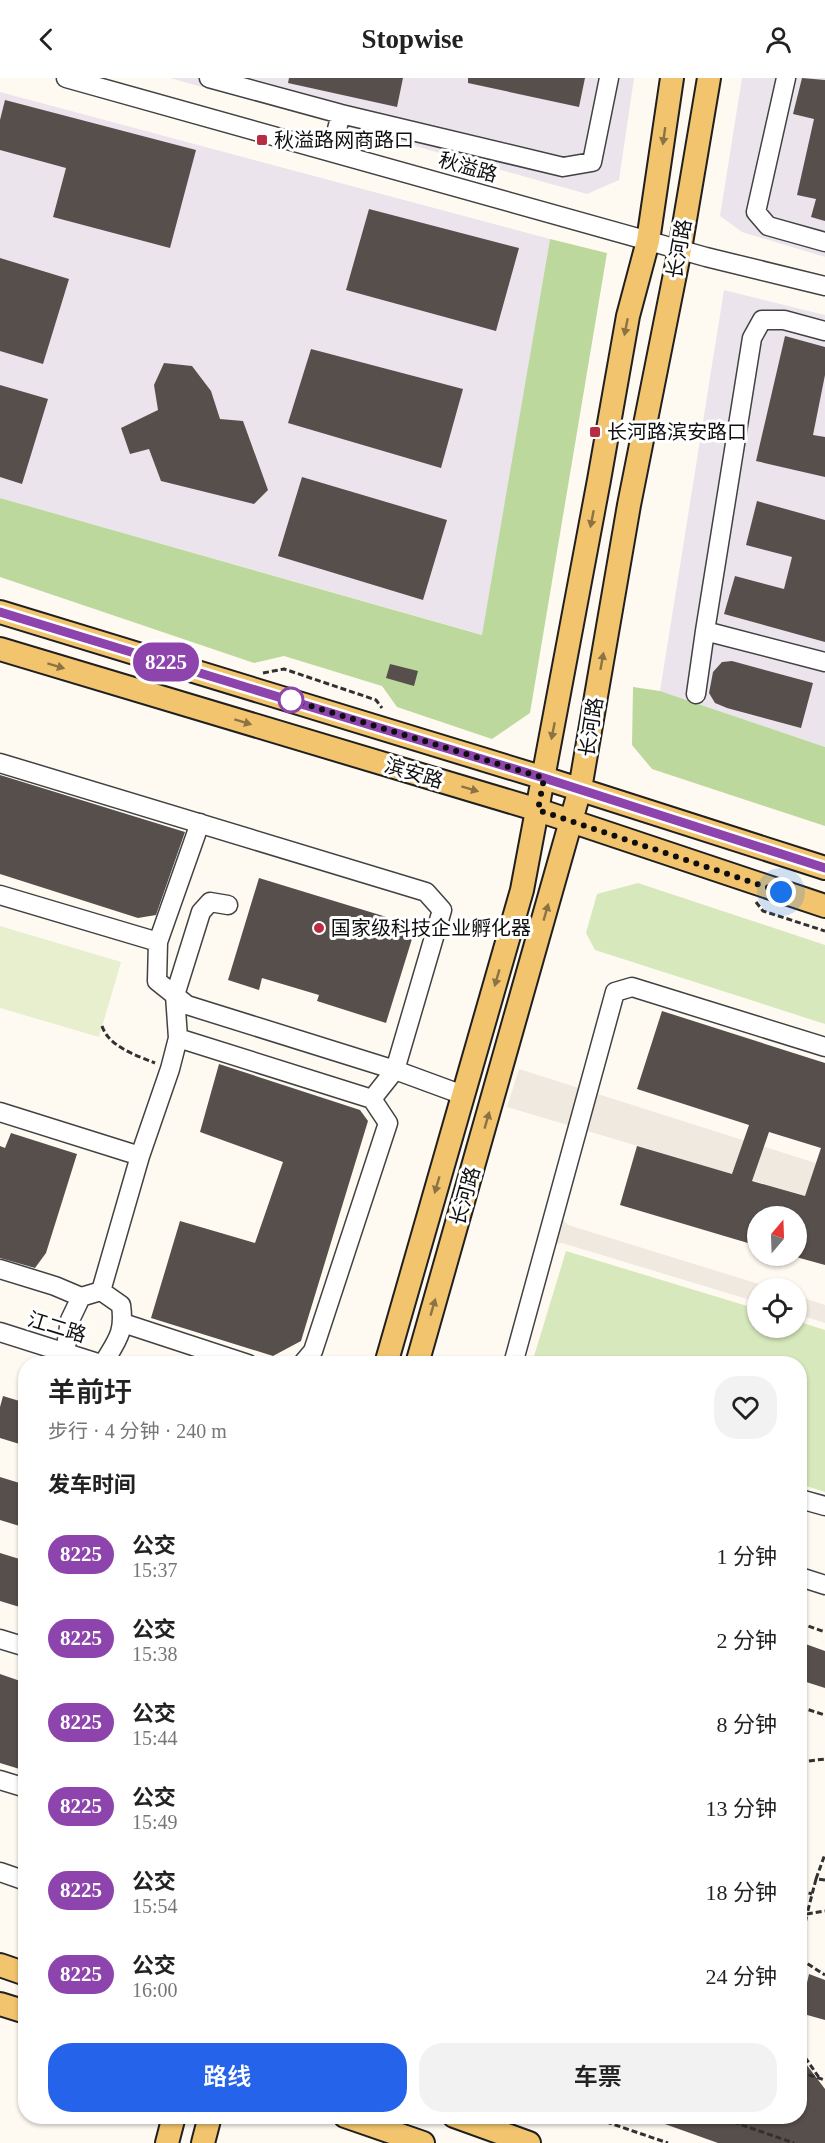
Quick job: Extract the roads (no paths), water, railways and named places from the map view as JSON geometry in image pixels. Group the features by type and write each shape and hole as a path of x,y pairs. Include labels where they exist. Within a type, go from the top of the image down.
{"main road":[{"name":"长河路","path":"388,1356 522,890 628,316 648,241 672,78"},
{"name":"长河路","path":"419,1356 580,789 629,505 680,249 709,78"},
{"name":"滨安路","path":"0,612 580,789 825,868"},
{"name":"滨安路","path":"0,649 572,820 736,878 825,906"},
{"path":"0,1965 18,1971"},
{"path":"0,2004 18,2010"},
{"path":"167,2143 172,2124"},
{"path":"203,2143 208,2124"},
{"path":"368,2124 423,2143"},
{"path":"476,2124 529,2143"}],"street":[{"name":"秋溢路","path":"66,78 648,241 825,286"},
{"path":"209,78 341,114 562,167 592,162 609,78"},
{"path":"786,78 756,212 768,226 825,242"},
{"path":"331,152 341,114"},
{"path":"696,694 752,338 762,320 784,320 825,331"},
{"path":"705,632 825,662"},
{"path":"0,763 426,892 442,910 395,1070 372,1099"},
{"path":"200,823 158,942 157,981 187,1005 395,1070 463,1095"},
{"path":"0,895 158,942"},
{"path":"101,1292 140,1156 170,1069 178,1038 175,996 201,912 210,902 228,905"},
{"path":"515,1356 615,992 632,987 825,1047"},
{"path":"178,1038 372,1099 388,1123 313,1351 309,1356"},
{"path":"0,1112 140,1156"},
{"path":"0,1269 55,1286 81,1297 101,1292 121,1305 123,1323 107,1356"},
{"path":"65,1353 70,1320 81,1297"},
{"path":"123,1323 224,1356"},
{"name":"江二路","path":"0,1332 75,1356"},
{"path":"807,1501 825,1506"},
{"path":"807,1579 825,1585"},
{"path":"0,1639 18,1645"},
{"path":"0,1780 18,1786"},
{"path":"0,1872 18,1878"}],"place":[{"name":"秋溢路网商路口","path":"262,140"},
{"name":"长河路滨安路口","path":"595,432"},
{"name":"国家级科技企业孵化器","path":"319,928"}]}
